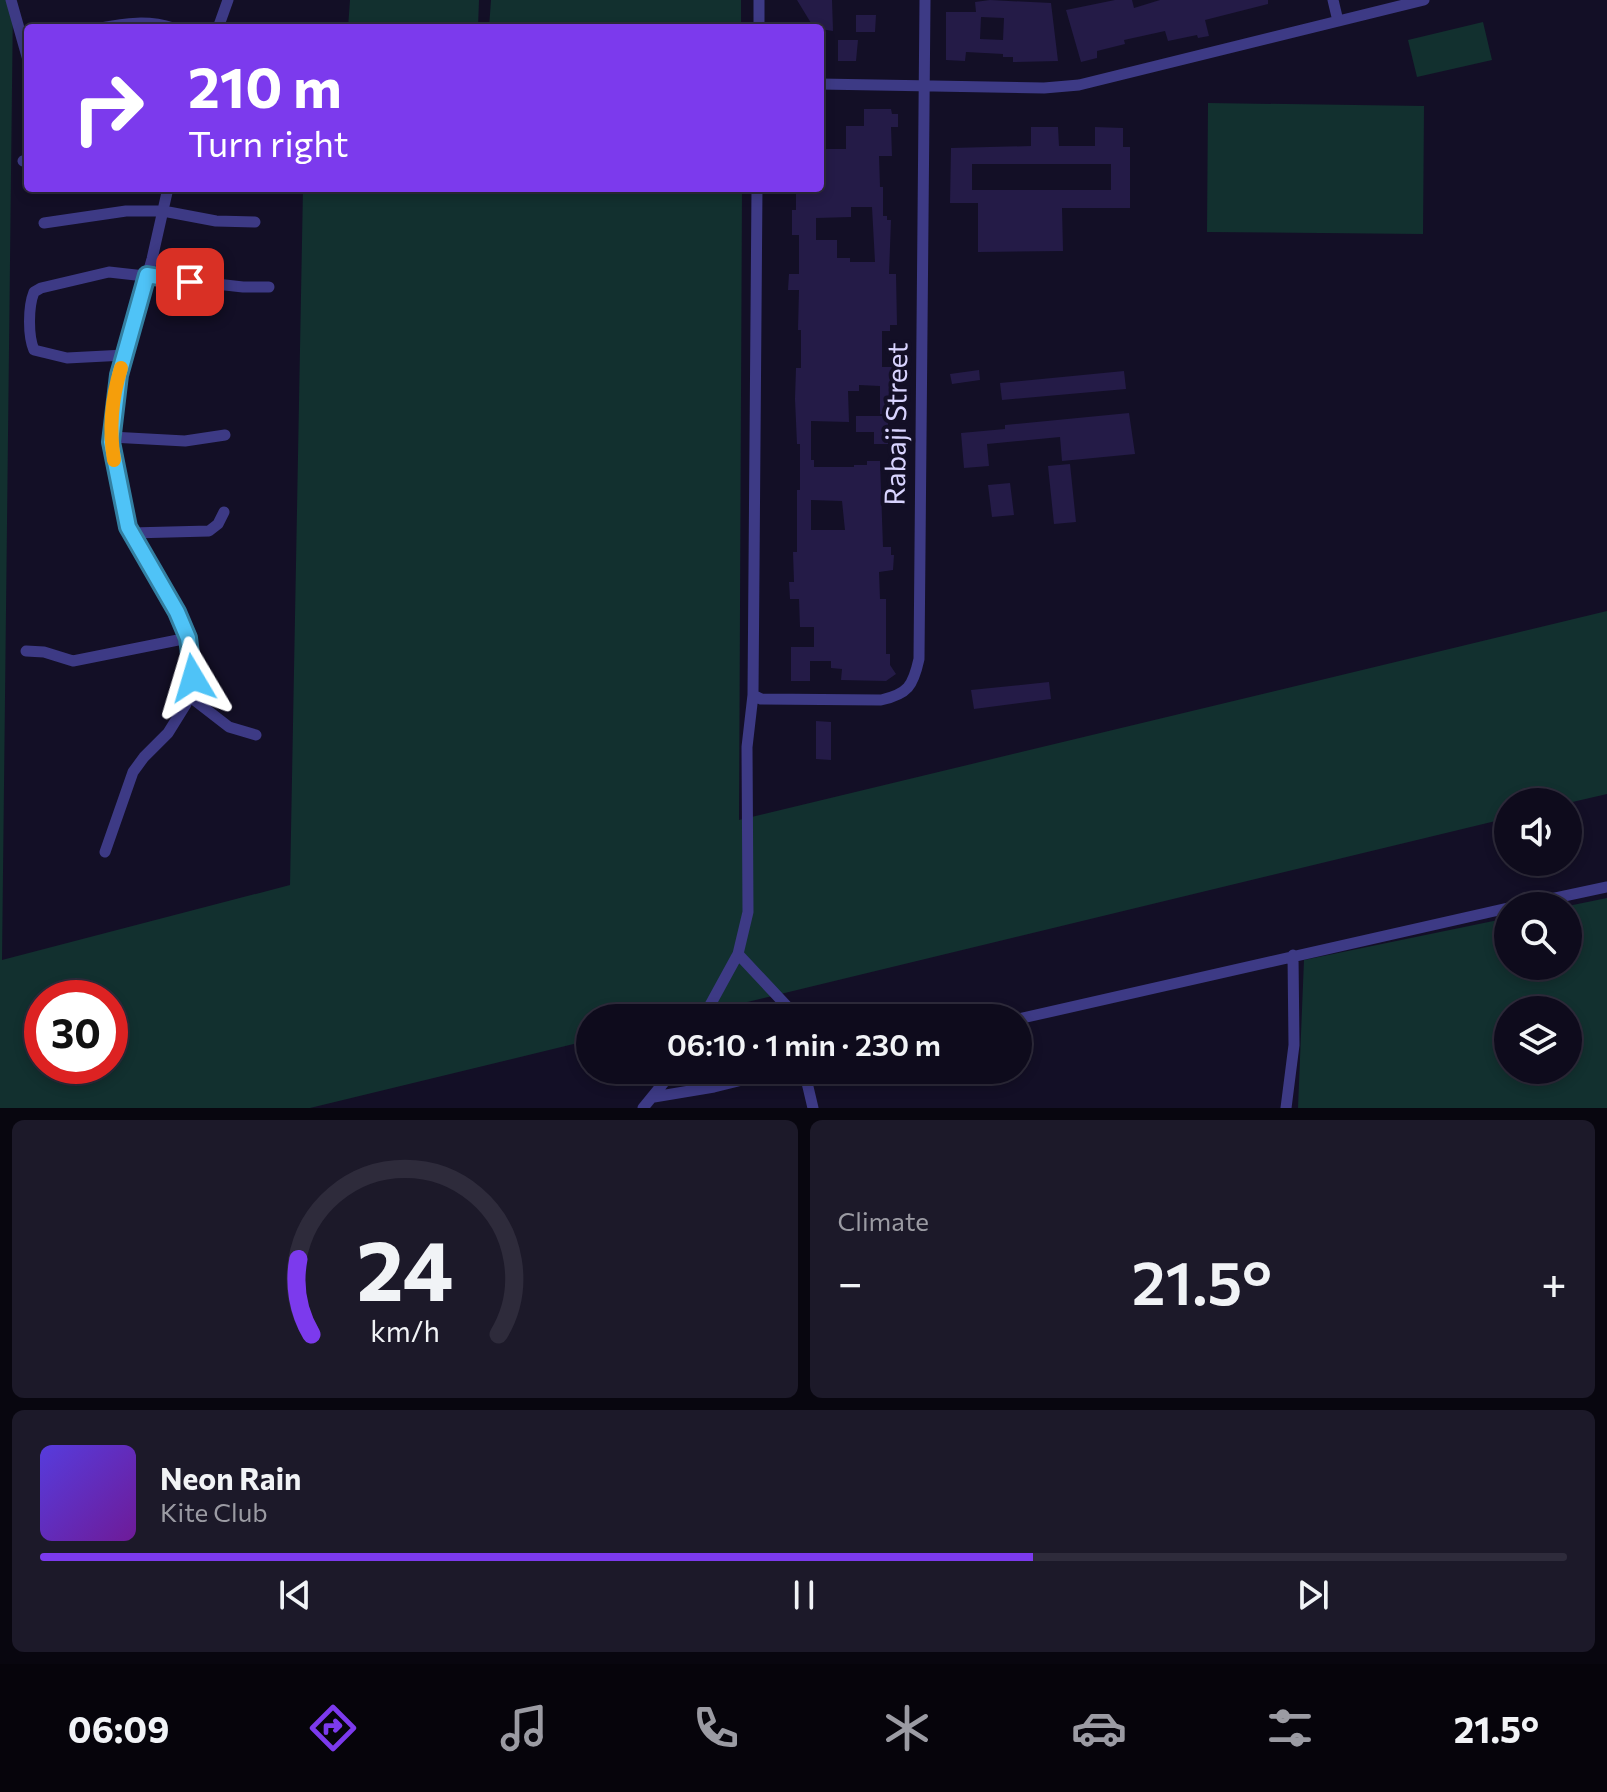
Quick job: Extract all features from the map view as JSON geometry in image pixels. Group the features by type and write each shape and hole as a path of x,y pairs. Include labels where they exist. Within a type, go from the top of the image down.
{"street":[{"path":"11,0 24,38"},
{"path":"219,24 228,0"},
{"path":"759,0 759,24"},
{"name":"Rabaji Street","path":"753,695 761,699 881,700 905,691 916,673 919,659 925,0"},
{"path":"1333,0 1338,21"},
{"path":"824,84 1044,88 1079,85 1424,0"},
{"path":"105,852 133,772 168,733 189,696 193,678 188,638 173,604 131,533 111,437 119,375 167,192"},
{"path":"711,1004 738,954 748,912 747,747 753,695 757,192"},
{"path":"44,223 126,211 163,211 216,221 255,222"},
{"path":"125,355 67,358 34,350 31,343 32,297 41,288 103,273 269,287"},
{"path":"111,437 185,441 225,435"},
{"path":"131,533 209,531 218,524 224,512"},
{"path":"26,651 44,652 63,661 73,661 188,638"},
{"path":"189,696 229,727 256,735"},
{"path":"1582,892 1607,887"},
{"path":"1032,1016 1494,911"},
{"path":"738,954 785,1004"},
{"path":"1286,1108 1294,1045 1293,955"},
{"path":"643,1108 664,1084"},
{"path":"654,1097 726,1084"},
{"path":"807,1084 813,1108"}],"green space":[{"path":"0,0 13,0 2,960 290,885 303,192 742,192 739,820 1607,611 1607,794 1582,800 1582,788 1494,788 1494,821 739,1004 576,1004 576,1043 310,1108 0,1108"},
{"path":"350,0 479,0 478,24 348,24"},
{"path":"491,0 741,0 741,24 489,24"},
{"path":"1483,22 1492,60 1417,77 1408,40"},
{"path":"1208,103 1424,106 1423,234 1207,232"},
{"path":"1607,898 1607,1108 1298,1108 1304,960 1494,921 1494,980 1582,980 1582,903"}],"building":[{"path":"797,0 832,0 833,31 824,30 824,24 812,24"},
{"path":"1115,0 1132,0 1134,8 1160,0 1268,0 1268,4 1205,20 1209,36 1198,38 1197,35 1168,41 1165,31 1124,40 1125,44 1097,51 1097,58 1081,62 1066,10"},
{"path":"975,2 1051,3 1058,61 1013,62 1013,57 1003,57 1003,54 966,52 965,61 946,60 946,12 976,12","holes":["981,17 1004,18 1003,40 980,39"]},
{"path":"856,15 876,15 875,32 856,32"},
{"path":"838,40 858,40 856,61 838,61"},
{"path":"864,109 891,109 892,114 898,114 898,127 891,127 892,156 879,156 883,216 891,220 889,274 896,274 897,325 890,325 890,331 882,331 882,367 893,367 894,414 880,414 880,386 859,385 859,391 848,391 849,422 811,421 811,460 814,460 814,467 854,467 867,465 867,461 880,461 883,547 891,547 891,555 894,555 893,570 879,572 880,599 886,599 886,654 890,654 890,665 896,674 886,681 841,680 842,669 831,668 831,661 810,661 810,681 791,681 791,647 814,647 814,627 800,627 799,599 790,599 789,582 794,582 793,552 797,552 800,444 797,444 795,399 796,368 801,368 799,290 788,290 789,274 799,274 799,235 792,235 792,210 796,210 796,192 824,192 824,149 846,149 846,126 864,126","holes":["851,207 872,207 875,262 850,262 850,258 837,258 837,240 816,240 816,218 851,217","811,500 842,501 845,530 811,530"]},
{"path":"1031,127 1058,127 1059,146 1095,146 1095,127 1123,128 1123,147 1130,147 1130,208 1062,208 1063,251 978,252 978,203 950,203 951,148 1031,146","holes":["972,164 1111,164 1111,190 972,190"]},
{"path":"979,370 980,380 952,384 950,374"},
{"path":"1124,371 1126,389 1002,400 1000,383"},
{"path":"1129,413 1135,454 1062,461 1060,437 987,444 989,466 964,468 961,433 1005,429 1005,425"},
{"path":"856,416 888,416 888,444 874,444 874,432 856,432"},
{"path":"1070,464 1076,522 1054,524 1048,466"},
{"path":"1010,483 1014,515 992,517 988,485"},
{"path":"1049,682 1051,699 974,709 971,690"},
{"path":"816,721 831,722 831,760 816,759"}],"slow traffic":[{"path":"114,460 112,417 121,368"}],"route":[{"path":"190,282 147,275 119,375 111,442 128,527 177,612 188,638 193,678"}]}
